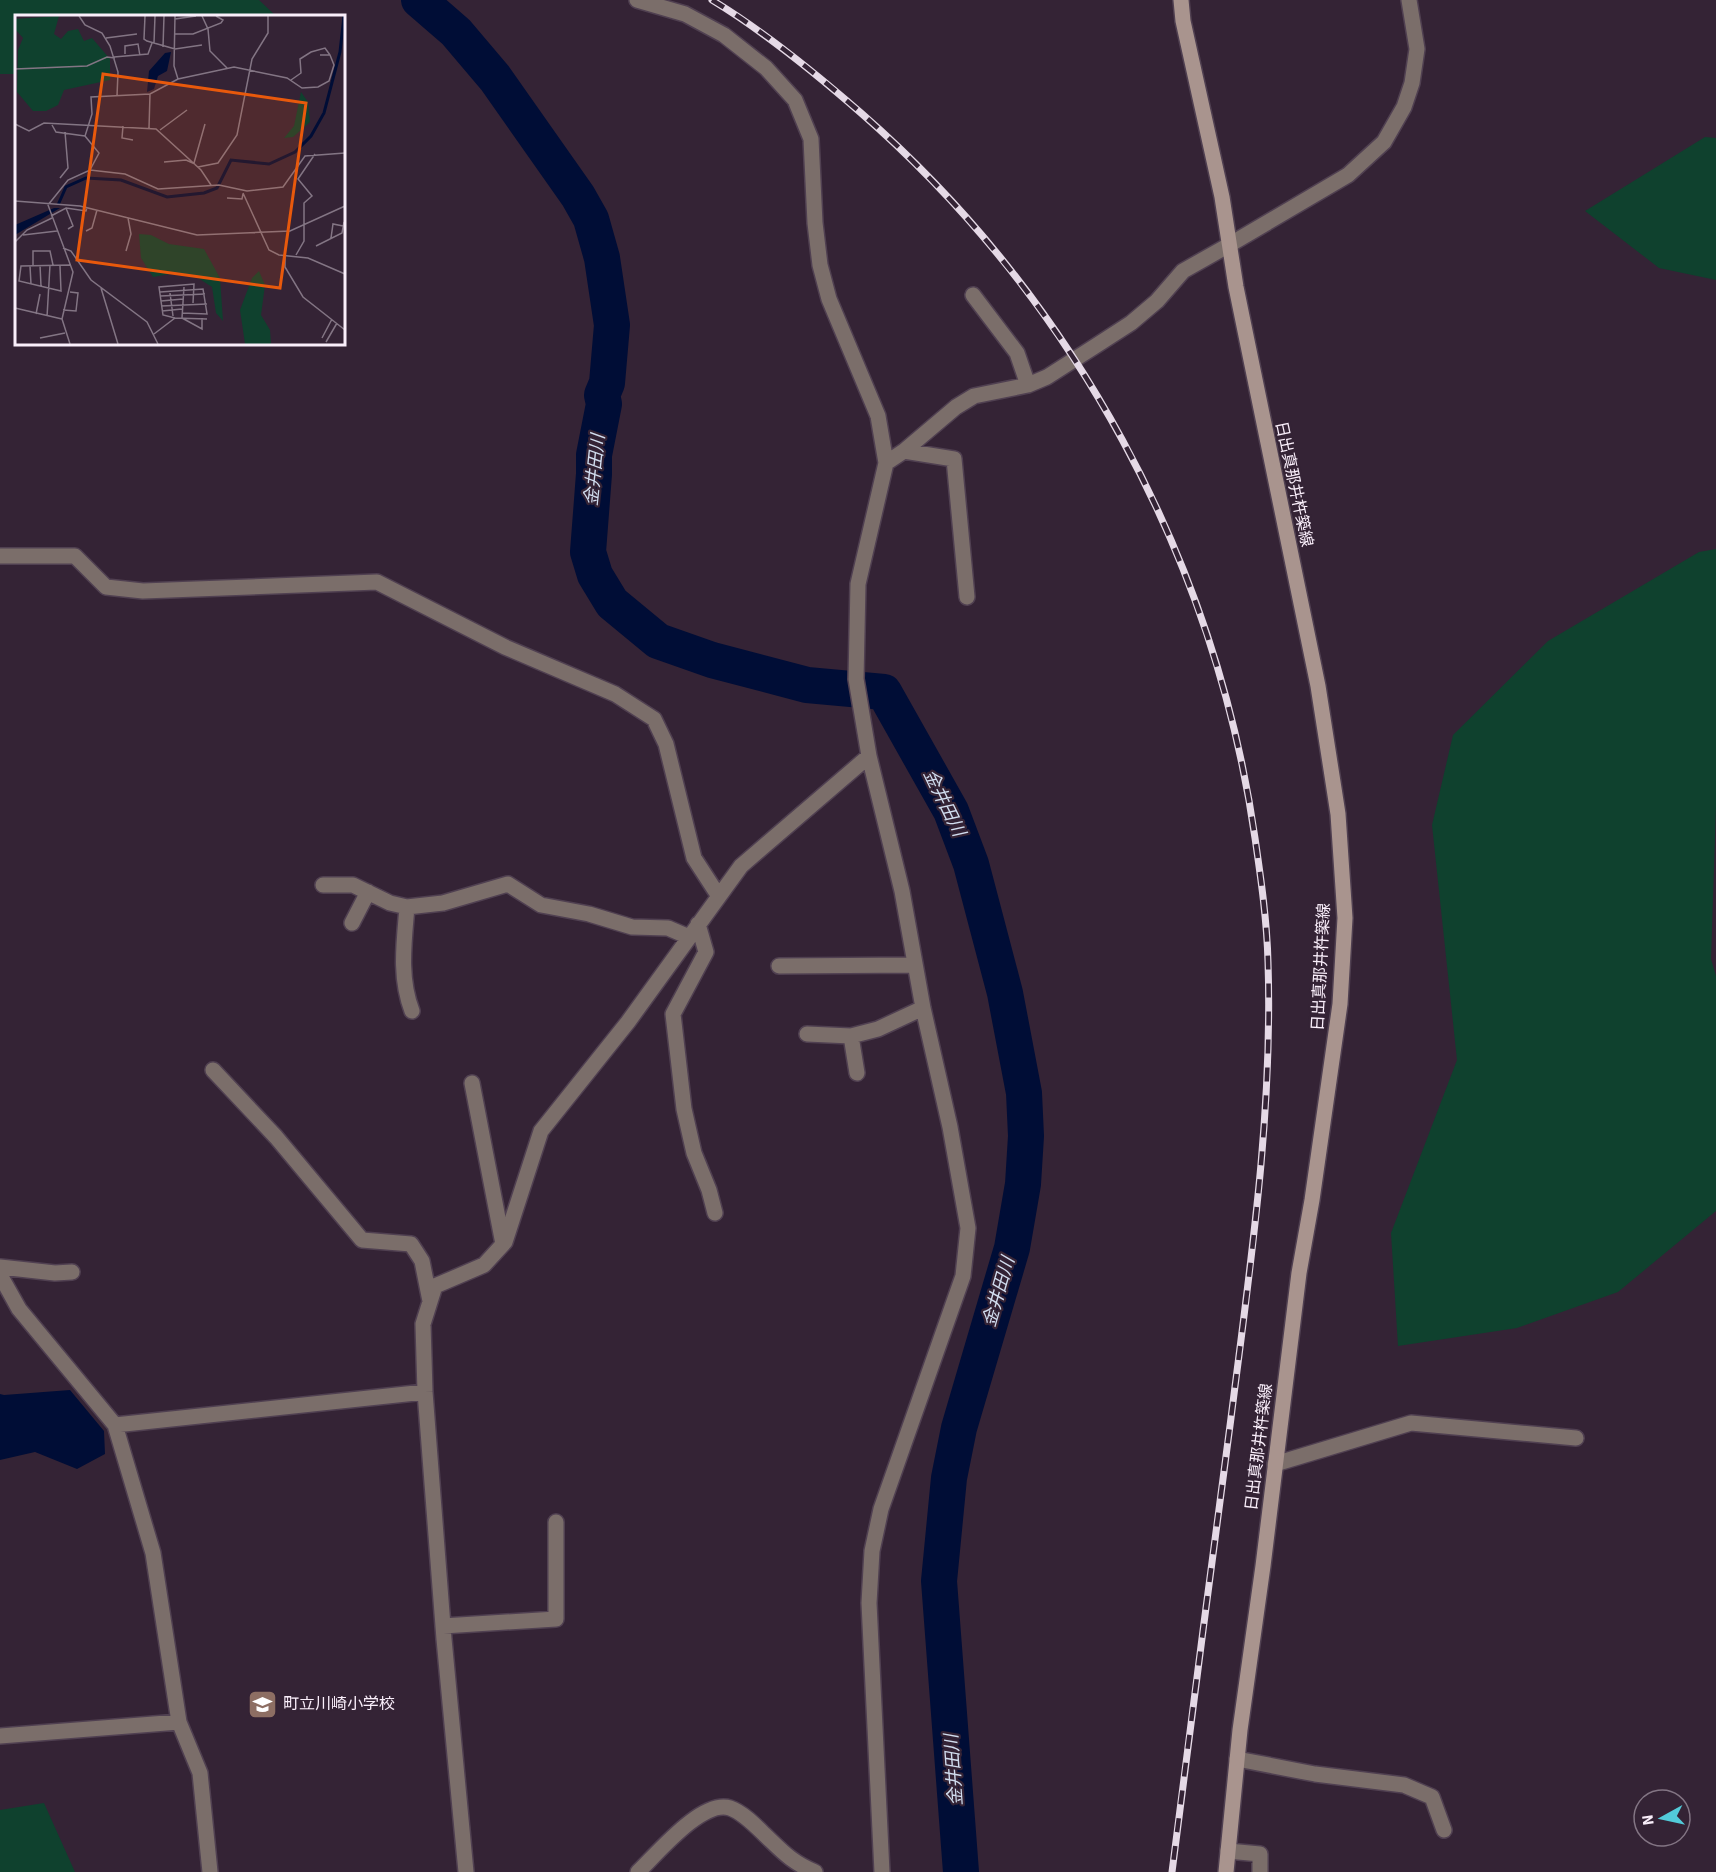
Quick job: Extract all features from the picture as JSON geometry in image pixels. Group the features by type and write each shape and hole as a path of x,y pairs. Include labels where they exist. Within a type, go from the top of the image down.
{"main road":[{"name":"日出真那井杵築線","path":"1181,0 1183,21 1222,197 1236,287 1259,405 1318,686 1338,814 1345,918 1340,1004 1312,1200 1299,1273 1237,1759 1226,1872"}],"street":[{"path":"637,0 685,14 724,34 766,68 795,100 811,140 815,223 820,265 829,299 878,416 886,463 858,584 856,679 869,756 902,891 923,1008 950,1127 968,1228 963,1276 881,1509 872,1551 869,1604 877,1871"},
{"path":"886,463 904,451 956,407 974,396 1028,385 1047,376 1131,323 1157,301 1183,271 1348,175 1384,142 1404,107 1412,83 1416,49 1409,0"},
{"path":"973,294 1017,353 1028,385"},
{"path":"904,451 954,459 967,597"},
{"path":"0,556 75,556 106,587 143,591 377,582 505,647 615,694 654,719 666,744 694,858 718,895"},
{"path":"466,1872 443,1626 425,1392 423,1324 435,1286 484,1265 503,1244 541,1131 628,1022 741,866 869,756"},
{"path":"323,885 353,885 390,903 407,907 443,903 508,884 541,905 589,914 632,927 693,931"},
{"path":"352,923 368,892"},
{"path":"407,907 403,971 405,993 412,1011"},
{"path":"693,931 705,952 673,1014 684,1108 694,1153 709,1190 715,1213"},
{"path":"779,966 915,965"},
{"path":"807,1034 851,1036 878,1029 923,1008"},
{"path":"851,1036 857,1073"},
{"path":"213,1070 276,1137 362,1240 411,1244 422,1261 430,1301"},
{"path":"472,1083 503,1244"},
{"path":"0,1267 55,1273 72,1272"},
{"path":"0,1275 19,1309 114,1425 153,1553 179,1722 200,1773 210,1872"},
{"path":"114,1425 425,1392"},
{"path":"1275,1464 1412,1423 1575,1438"},
{"path":"443,1626 556,1618 556,1522"},
{"path":"0,1736 179,1722"},
{"path":"1237,1759 1315,1774 1404,1785 1432,1797 1444,1830"},
{"path":"638,1872 692,1819 714,1809 730,1808 753,1824 796,1864 815,1872"},
{"path":"1228,1851 1260,1854 1260,1872"}],"green space":[{"path":"0,0 259,0 275,15 15,15 15,74 0,74"},
{"path":"1705,137 1716,138 1716,280 1659,268 1585,211"},
{"path":"1716,549 1716,807 1711,959 1716,976 1716,1211 1618,1292 1517,1328 1398,1346 1391,1233 1457,1060 1432,825 1453,735 1548,641 1699,552"},
{"path":"44,1803 75,1872 0,1872 0,1810"}],"water":[{"path":"70,1390 104,1431 105,1454 77,1469 35,1452 0,1460 0,1394"}],"waterway":[{"name":"金井田川","path":"419,0 456,32 495,78 578,196 591,219 602,258 612,325 607,383 602,395 604,404 594,455 588,552 595,575 612,603 658,641 712,660 807,685 884,692 951,811 971,864 1005,993 1024,1093 1026,1136 1023,1184 1012,1248 959,1428 949,1478 939,1581 961,1872"}],"railway":[{"path":"712,0 789,53 861,113 937,186 1006,265 1068,350 1122,440 1169,535 1206,633 1235,734 1255,838 1265,916 1269,1019 1264,1134 1231,1418 1172,1872"}],"place":[{"name":"町立川崎小学校","path":"262,1704"}]}
